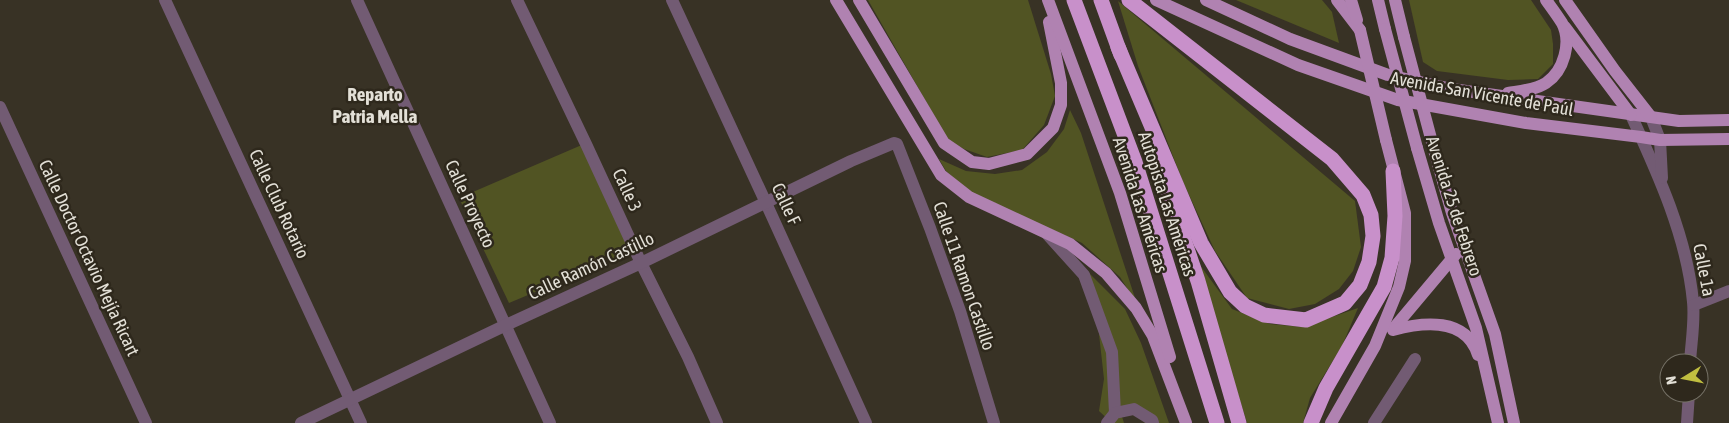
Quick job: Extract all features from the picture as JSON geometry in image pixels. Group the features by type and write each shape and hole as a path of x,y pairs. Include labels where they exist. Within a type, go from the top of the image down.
{"highway":[{"name":"Autopista Las Américas","path":"1074,0 1135,162 1217,423"},
{"name":"Autopista Las Américas","path":"1101,0 1198,281 1239,423"},
{"path":"1118,47 1201,242 1230,292 1245,306 1264,316 1306,320 1345,303 1360,285 1369,262 1373,236 1371,215 1363,195 1332,159 1129,0"},
{"path":"1311,423 1326,388 1384,287 1392,258 1395,216 1393,171"}],"main road":[{"path":"836,0 941,175 969,198 1070,244 1106,273 1136,308 1153,336 1188,423"},
{"path":"859,0 944,143 972,162 989,164 1027,154 1053,128 1061,105 1061,83 1046,0"},
{"name":"Avenida Las Américas","path":"1046,0 1120,193 1188,423"},
{"name":"Avenida San Vicente de Paúl","path":"1156,0 1298,65 1398,100 1526,123 1660,140 1729,139"},
{"name":"Avenida San Vicente de Paúl","path":"1206,0 1290,39 1388,75 1452,89 1679,121 1729,120"},
{"path":"1337,0 1360,30"},
{"path":"1332,423 1375,346 1399,287 1405,261 1405,213 1351,0"},
{"name":"Avenida 25 de Febrero","path":"1378,0 1416,148 1439,223 1476,328 1498,423"},
{"name":"Avenida 25 de Febrero","path":"1395,0 1452,213 1495,334 1514,423"},
{"path":"1546,0 1631,114"},
{"path":"1566,0 1615,71 1651,117"},
{"path":"1499,95 1535,88 1545,84 1554,76 1564,58 1566,36 1562,23"},
{"path":"1375,346 1393,330 1463,244"},
{"path":"1393,330 1408,326 1442,324 1455,328 1467,336 1476,350 1492,400"}],"street":[{"name":"Calle Club Rotario","path":"165,0 361,423"},
{"name":"Calle Proyecto","path":"357,0 550,423"},
{"name":"Calle 3","path":"517,0 641,263 688,357 717,423"},
{"name":"Calle F","path":"672,0 865,423"},
{"name":"Calle Doctor Octavio Mejía Ricart","path":"0,107 146,423"},
{"name":"Calle 1a","path":"1631,114 1662,186 1688,266 1694,305 1691,353"},
{"name":"Calle 1a","path":"1651,117 1660,140 1662,186"},
{"name":"Calle Ramón Castillo","path":"301,423 506,324 641,263 851,161 896,143"},
{"name":"Calle 11 Ramon Castillo","path":"896,143 930,228 960,311 994,423"},
{"path":"1046,234 1084,275 1112,352 1111,418 1134,410 1152,420 1153,423"},
{"path":"1694,305 1729,291"},
{"path":"1374,423 1415,359"},
{"path":"1687,423 1688,403"}],"green space":[{"path":"868,0 1028,0 1051,74 1055,96 1044,125 1022,150 987,157 964,149 948,140"},
{"path":"1236,0 1322,0 1332,12 1339,43"},
{"path":"1409,0 1531,0 1551,30 1553,64 1538,79 1508,80 1437,71 1423,62"},
{"path":"1118,1 1355,201 1361,247 1353,271 1339,289 1315,304 1289,309 1247,298 1215,251 1183,182 1138,66"},
{"path":"1070,110 1081,133 1137,304 1120,277 1082,243 972,194 946,171 939,159 966,171 995,174 1022,170 1047,152 1064,129"},
{"path":"584,144 630,252 509,303 459,198"},
{"path":"1197,261 1232,309 1270,324 1303,327 1358,308 1342,346 1310,398 1303,423 1247,423"},
{"path":"1088,272 1125,309 1141,343 1169,423 1145,423 1138,415 1120,410 1124,423 1112,423 1099,411 1104,379 1097,316"}],"district":[{"name":"Reparto Patria Mella","path":"375,105"}]}
